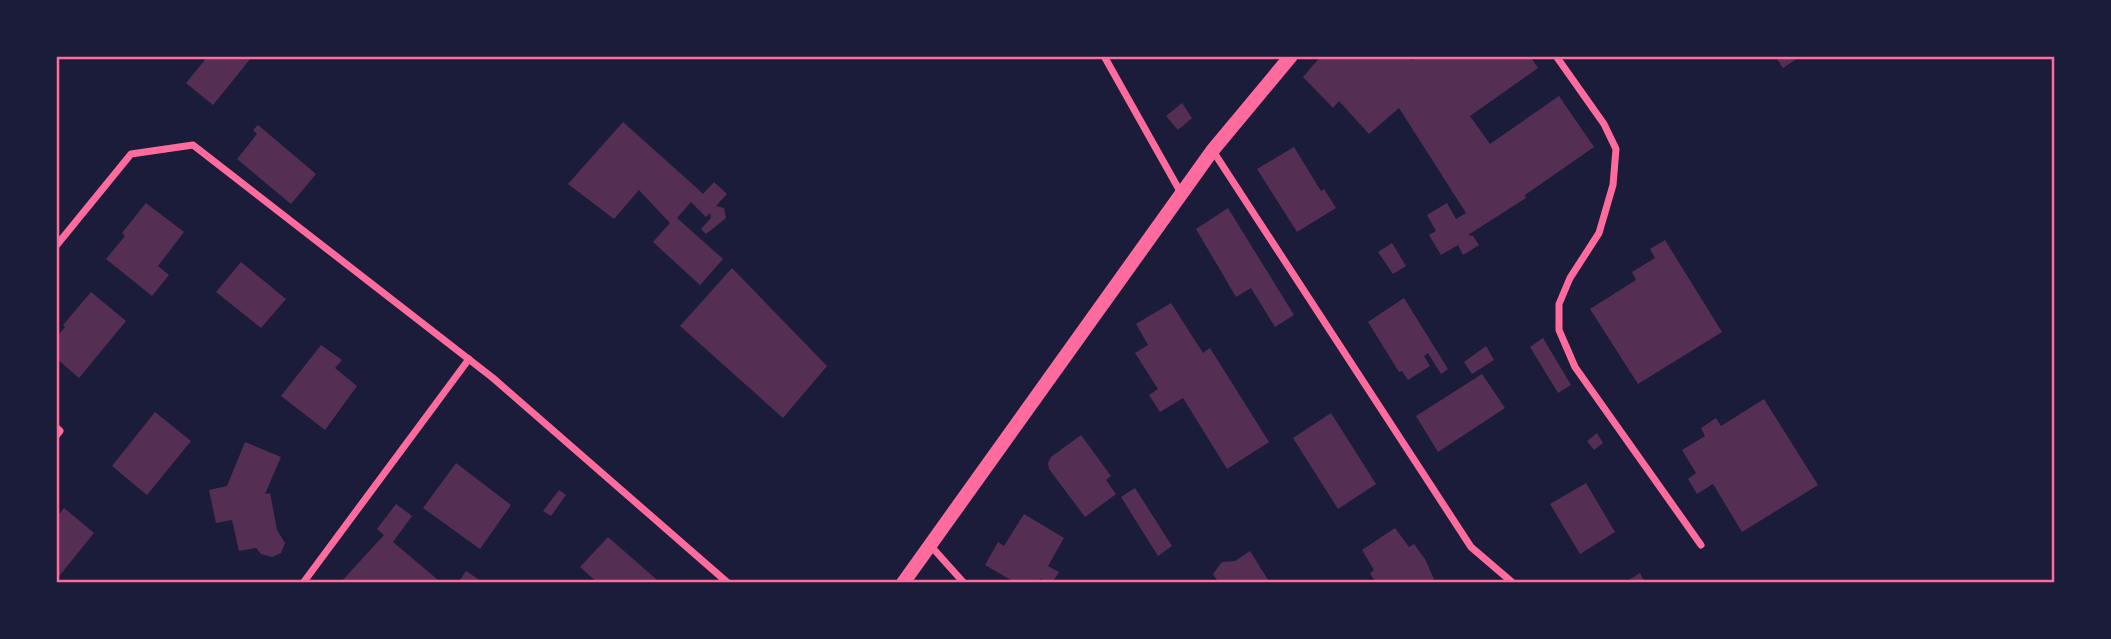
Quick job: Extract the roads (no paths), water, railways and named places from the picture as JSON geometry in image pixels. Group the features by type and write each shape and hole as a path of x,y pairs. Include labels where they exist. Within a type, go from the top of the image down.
{"main road":[{"path":"903,583 1181,193 1212,151 1291,56"}],"street":[{"path":"1104,56 1181,193"},
{"path":"1556,56 1604,124 1616,149 1614,185 1599,233 1570,278 1563,295 1559,330 1575,367 1701,545"},
{"path":"56,246 131,154 193,145 469,359 728,583"},
{"path":"1212,151 1471,547 1513,583"},
{"path":"303,583 469,359"},
{"path":"56,427 60,431 56,436"},
{"path":"930,544 964,583"}]}
